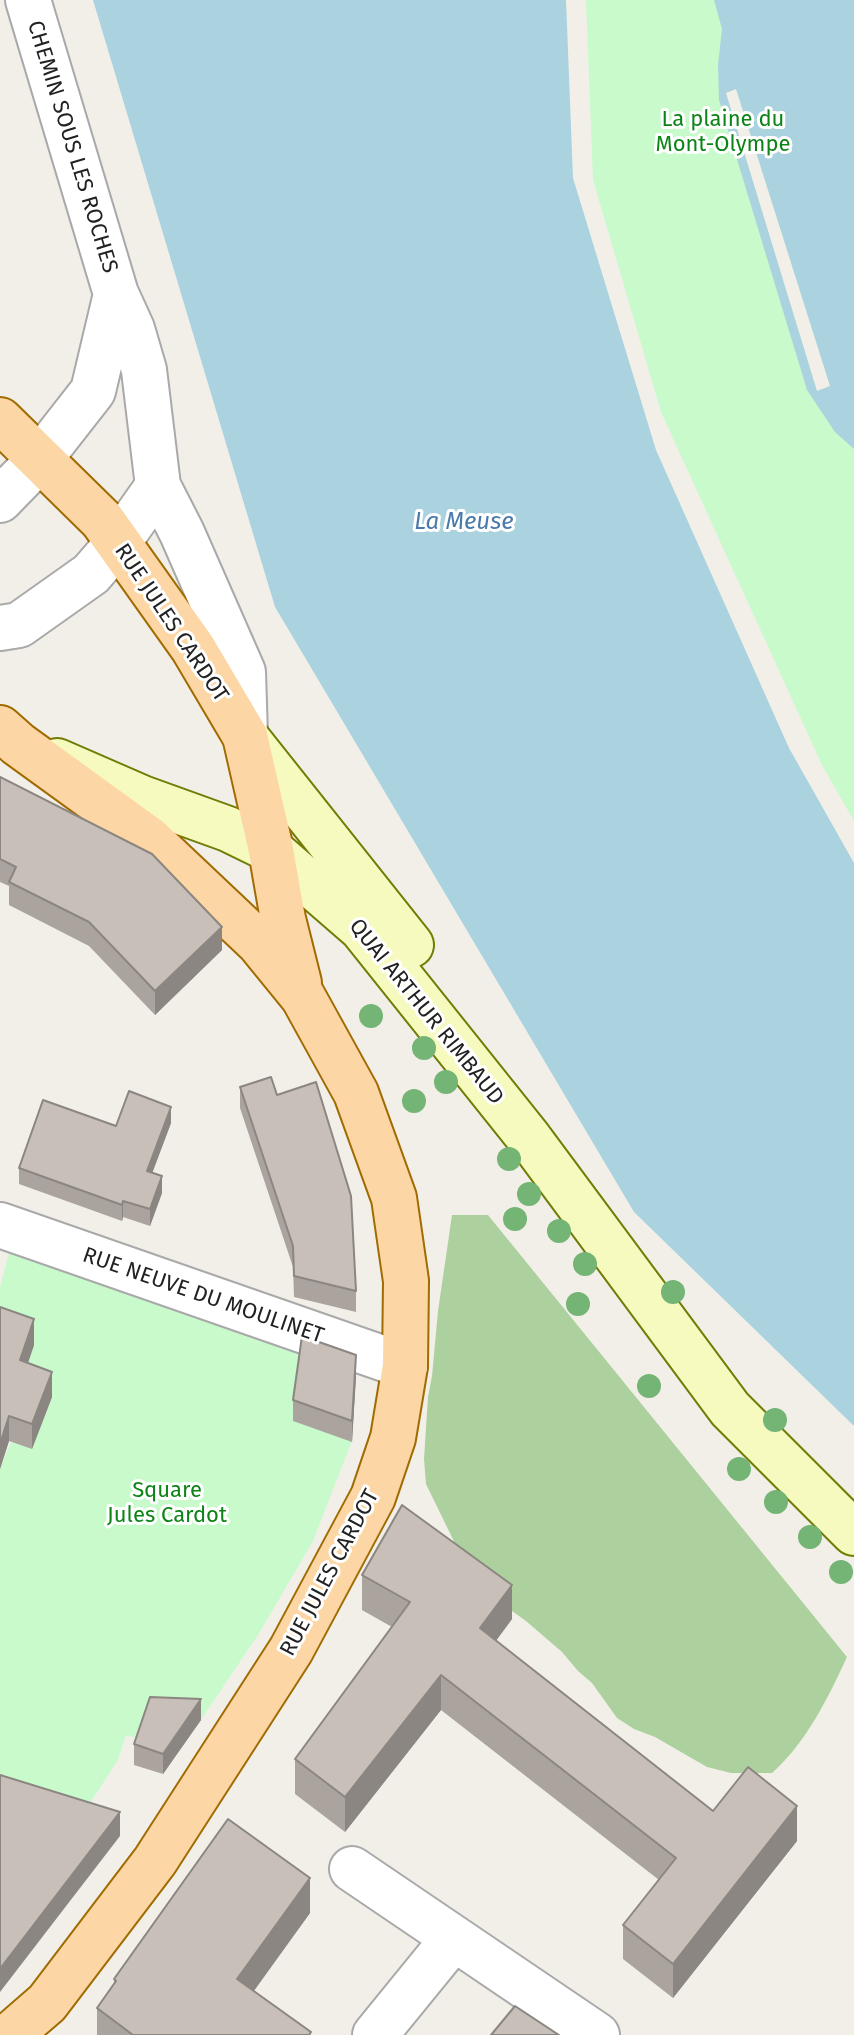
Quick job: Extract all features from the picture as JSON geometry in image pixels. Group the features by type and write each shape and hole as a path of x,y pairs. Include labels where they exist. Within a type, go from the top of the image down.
{"main road":[{"name":"RUE JULES CARDOT","path":"0,420 102,520 193,648 245,736 283,919 303,997"},
{"name":"RUE JULES CARDOT","path":"9,736 149,839 259,943 303,997 356,1093 394,1198 406,1281 405,1366 393,1438 373,1497 291,1650 155,1861 47,2003 13,2034"},
{"name":"QUAI ARTHUR RIMBAUD","path":"9,736 142,798 228,829 271,850 362,929 529,1138 730,1409 854,1533"},
{"name":"QUAI ARTHUR RIMBAUD","path":"245,736 435,975 529,1138"}],"street":[{"name":"CHEMIN SOUS LES ROCHES","path":"28,0 116,294 132,329 144,370 158,486 243,672 245,736"},
{"name":"CHEMIN SOUS LES ROCHES","path":"0,500 39,460 93,391 116,294"},
{"path":"0,628 19,625 91,574 117,544 158,486"},
{"name":"RUE NEUVE DU MOULINET","path":"0,1225 405,1366"},
{"path":"352,1869 597,2035"},
{"path":"375,2035 454,1938"}],"green space":[{"name":"La plaine du Mont-Olympe","path":"586,0 854,0 854,821 822,765 661,412 593,180"},
{"path":"452,1215 488,1215 847,1657 806,1734 772,1773 731,1773 707,1767 617,1718 592,1683 562,1652 505,1606 464,1562 426,1484 424,1459 428,1397"},
{"name":"Square Jules Cardot","path":"12,1242 303,1348 293,1421 352,1441 313,1541 258,1635 198,1724 143,1740 126,1735 118,1760 79,1820 0,1795 0,1469 11,1442 33,1449 0,1332 0,1287"}],"water":[{"name":"La Meuse","path":"93,0 566,0 573,178 656,450 789,748 854,863 854,1426 634,1212 275,607"},
{"path":"714,0 854,0 854,449 835,432 807,390 719,100 718,65 722,29"}],"pier":[{"path":"736,89 830,386 817,391 726,93"}],"building":[{"path":"0,777 152,854 222,927 155,991 89,922 9,882 16,867 0,859"},
{"path":"271,1077 277,1095 316,1082 351,1196 356,1291 294,1276 293,1246 240,1087"},
{"path":"129,1091 171,1107 147,1171 162,1176 150,1209 123,1201 122,1205 19,1168 43,1100 116,1126"},
{"path":"0,1307 34,1319 20,1360 52,1372 32,1424 9,1416 0,1444"},
{"path":"302,1336 356,1355 352,1421 293,1400"},
{"path":"402,1505 512,1585 480,1628 713,1811 748,1767 797,1806 673,1964 623,1925 676,1858 441,1675 345,1797 295,1759 410,1602 362,1575"},
{"path":"150,1697 201,1699 163,1754 134,1744"},
{"path":"0,1775 120,1812 0,1969"},
{"path":"228,1819 310,1878 237,1979 311,2032 309,2035 133,2035 97,2008 116,1981 114,1979"},
{"path":"515,2006 559,2035 491,2035"}]}
